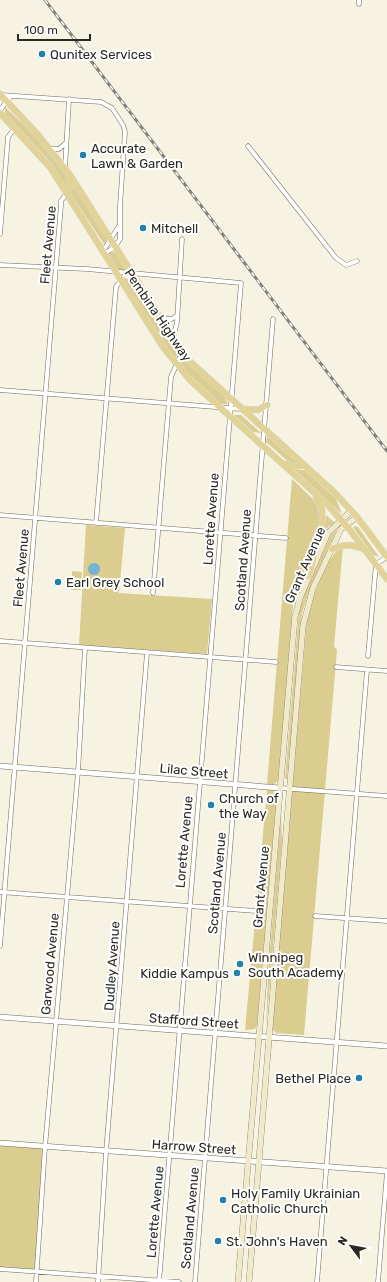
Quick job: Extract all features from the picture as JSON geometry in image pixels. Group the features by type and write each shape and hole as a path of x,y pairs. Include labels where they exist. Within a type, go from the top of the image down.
{"main road":[{"name":"Pembina Highway","path":"0,95 50,149 70,175 182,352 193,365 304,465 351,511 387,557"},
{"name":"Pembina Highway","path":"0,112 43,159 67,193 116,273 176,365 221,407 229,411 263,445 314,491 344,523 387,580"},
{"path":"67,193 70,188 70,175"},
{"path":"241,409 258,410 267,405"},
{"path":"283,463 293,467 304,465"},
{"path":"309,576 322,525 322,508 314,491"},
{"name":"Grant Avenue","path":"249,1282 303,626 314,588 341,529 351,511"},
{"name":"Grant Avenue","path":"238,1282 294,616 309,576 328,533 356,517"},
{"path":"332,549 344,544 353,544 365,549"}],"street":[{"path":"0,95 69,99 105,104 112,108 119,117 125,132 119,225 120,239 115,247 103,252"},
{"path":"0,112 11,96"},
{"path":"65,168 69,99"},
{"path":"0,234 8,137 15,128"},
{"path":"50,149 62,147 66,143"},
{"path":"248,146 336,258 346,265 357,261"},
{"name":"Fleet Avenue","path":"0,946 2,892 25,644 61,201 67,193"},
{"path":"103,252 119,225"},
{"path":"173,340 182,239"},
{"path":"0,264 179,279"},
{"name":"Lorette Avenue","path":"159,1281 229,411 241,283 179,279"},
{"path":"96,523 116,287 121,280"},
{"path":"159,317 172,319 176,316"},
{"name":"Scotland Avenue","path":"195,1282 273,319"},
{"path":"152,593 170,377 182,352"},
{"path":"0,390 221,407"},
{"path":"229,411 241,409"},
{"path":"0,515 286,538"},
{"path":"368,656 376,564 387,557"},
{"path":"0,641 276,662"},
{"name":"Garwood Avenue","path":"36,1282 55,1022 78,772 85,648"},
{"name":"Dudley Avenue","path":"98,1282 106,1152 118,1027 148,653"},
{"path":"336,667 387,671"},
{"path":"317,1282 367,670"},
{"name":"Lilac Street","path":"0,766 137,778 387,796"},
{"path":"2,892 256,911"},
{"path":"315,916 387,921"},
{"name":"Stafford Street","path":"0,1018 387,1046"},
{"name":"Harrow Street","path":"0,1143 387,1172"},
{"path":"378,1282 387,1172"},
{"path":"0,1269 179,1282"}],"shaded area":[{"path":"5,107 40,140 69,178 67,188 47,158 5,114"},
{"path":"74,186 107,239 104,244 70,193"},
{"path":"115,252 127,272 118,270 108,253"},
{"path":"122,277 130,280 177,352 176,361"},
{"path":"182,358 225,397 228,404 221,404 179,365"},
{"path":"234,415 241,415 261,433 253,432"},
{"path":"267,436 299,464 291,464 266,442"},
{"path":"295,470 305,470 336,499 342,514"},
{"path":"292,479 315,501 320,515 320,521 312,555 293,605 279,780 274,784 267,784"},
{"path":"326,515 335,523 328,527 322,539"},
{"path":"86,525 125,528 119,593 212,599 207,654 79,645"},
{"path":"353,527 358,527 379,557 373,555"},
{"path":"337,529 309,592 302,613 287,779 285,779 299,611 306,591 331,535"},
{"path":"343,546 334,646 337,650 304,1035 276,1033 272,1029 307,618 316,589 325,568 331,558"},
{"path":"72,571 82,572 81,590 71,590"},
{"path":"267,790 273,790 277,795 257,1025 255,1029 245,1030"},
{"path":"281,813 282,843 266,1029 268,975"},
{"path":"0,1143 45,1147 36,1272 0,1269"}],"water":[{"path":"94,563 98,565 100,569 98,573 94,575 90,573 88,569 90,565"}],"railway":[{"path":"45,0 387,451"}],"place":[{"name":"Qunitex Services","path":"42,54"},
{"name":"Accurate Lawn & Garden","path":"83,155"},
{"name":"Mitchell","path":"143,228"},
{"name":"Earl Grey School","path":"58,582"},
{"name":"Church of the Way","path":"211,805"},
{"name":"Winnipeg South Academy","path":"240,964"},
{"name":"Kiddie Kampus","path":"237,973"},
{"name":"Bethel Place","path":"359,1078"},
{"name":"Holy Family Ukrainian Catholic Church","path":"223,1200"},
{"name":"St. John's Haven","path":"218,1241"}]}
